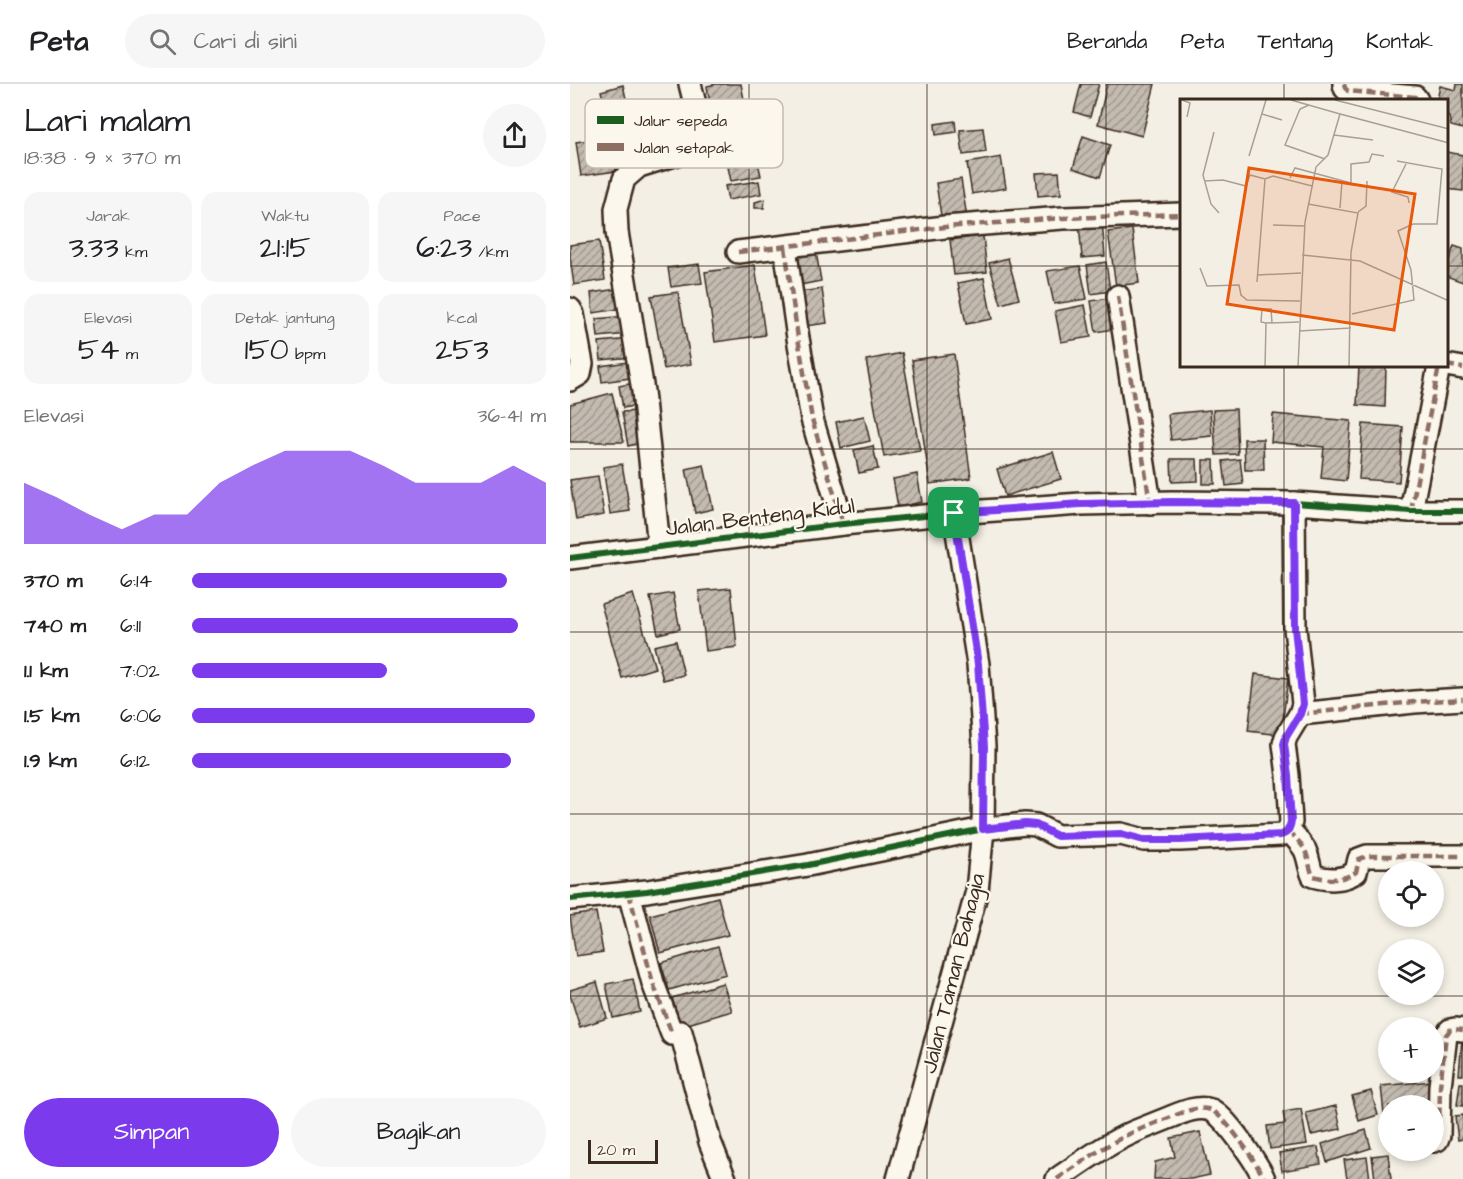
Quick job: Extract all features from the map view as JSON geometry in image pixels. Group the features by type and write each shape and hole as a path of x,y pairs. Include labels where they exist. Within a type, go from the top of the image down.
{"street":[{"path":"690,84 694,99"},
{"path":"1344,84 1348,91 1416,99"},
{"path":"636,168 624,178 616,209 617,232 643,391 659,547"},
{"path":"738,252 945,227 1063,218 1180,213"},
{"path":"786,247 812,419 843,524"},
{"path":"1118,296 1150,503"},
{"path":"570,309 573,314 582,364 580,374 570,380"},
{"path":"1448,364 1463,368"},
{"path":"1411,511 1439,368"},
{"path":"570,899 629,893 808,865 983,829 1025,824 1036,825 1057,836 1121,834 1144,840 1285,834 1291,822 1284,744 1289,729 1300,714 1303,704 1295,628 1294,503"},
{"name":"Jalan Benteng Kidul","path":"570,558 843,524 1081,504 1294,503 1463,512"},
{"name":"Jalan Taman Bahagia","path":"898,1179 977,891 983,829 984,746 978,664 954,513"},
{"path":"1300,714 1463,699"},
{"path":"1289,830 1304,848 1313,876 1320,878 1336,880 1349,877 1356,872 1359,859 1368,856 1463,856"},
{"path":"629,893 653,983 672,1034 681,1032 710,1142 725,1179"},
{"path":"1440,1095 1446,1035 1450,1030 1463,1030"},
{"path":"1057,1179 1088,1158 1135,1132 1197,1108 1209,1110 1227,1124 1264,1179"}],"building":[{"path":"741,84 744,99 709,99 707,86"},
{"path":"1081,84 1099,84 1090,117 1074,112"},
{"path":"1107,84 1155,84 1142,136 1098,124"},
{"path":"1457,84 1463,84 1463,129 1451,126 1448,116 1448,99 1437,99 1440,86 1456,90"},
{"path":"623,85 626,99 603,99 601,91"},
{"path":"955,121 956,132 936,135 935,124"},
{"path":"983,128 986,152 963,155 960,130"},
{"path":"1083,136 1110,145 1100,177 1073,168"},
{"path":"585,141 585,168 616,168 616,171 581,176 576,142"},
{"path":"1448,152 1463,155 1463,191 1448,189"},
{"path":"1001,157 1006,188 972,194 967,163"},
{"path":"728,168 759,168 761,176 731,181"},
{"path":"1059,172 1061,194 1038,196 1036,173"},
{"path":"961,179 967,218 942,222 936,183"},
{"path":"759,181 761,194 728,200 725,186"},
{"path":"765,199 764,208 755,208 755,202"},
{"path":"1102,221 1105,256 1082,258 1079,223"},
{"path":"1132,229 1139,283 1116,286 1108,232"},
{"path":"983,236 987,272 954,275 950,240"},
{"path":"599,241 605,280 574,285 570,245"},
{"path":"1454,246 1463,249 1463,282 1448,277 1448,263"},
{"path":"816,252 821,281 800,285 796,256"},
{"path":"1008,258 1019,299 1001,304 989,263"},
{"path":"1106,262 1110,291 1091,294 1087,265"},
{"path":"699,264 702,283 671,287 668,268"},
{"path":"755,265 765,335 715,342 705,272"},
{"path":"1080,266 1087,299 1054,304 1047,271"},
{"path":"984,278 992,319 966,324 958,283"},
{"path":"623,288 626,308 593,313 591,293"},
{"path":"822,289 827,323 805,326 800,292"},
{"path":"678,292 691,364 664,369 651,296"},
{"path":"1109,298 1114,329 1096,332 1091,301"},
{"path":"1085,305 1091,337 1061,342 1055,311"},
{"path":"626,316 628,334 598,337 596,319"},
{"path":"630,339 632,357 601,360 599,342"},
{"path":"902,353 920,451 884,457 866,360"},
{"path":"954,354 971,478 930,484 912,360"},
{"path":"628,362 630,378 602,382 600,366"},
{"path":"1359,368 1386,368 1385,407 1357,405"},
{"path":"639,382 642,404 623,408 619,386"},
{"path":"612,393 624,442 570,442 570,404"},
{"path":"1236,409 1238,454 1216,455 1213,410"},
{"path":"1210,410 1212,436 1171,440 1168,414"},
{"path":"639,411 641,443 628,446 622,412"},
{"path":"1273,414 1351,421 1346,481 1321,478 1324,447 1271,442"},
{"path":"864,416 870,441 841,448 836,422"},
{"path":"1363,424 1403,427 1399,482 1359,479"},
{"path":"1244,439 1263,439 1264,470 1245,470"},
{"path":"873,446 878,469 859,473 854,450"},
{"path":"1053,452 1061,479 1005,496 997,469"},
{"path":"1171,459 1197,459 1198,481 1172,482"},
{"path":"1240,459 1243,484 1226,486 1223,461"},
{"path":"1203,460 1214,460 1215,484 1203,484"},
{"path":"622,464 630,511 610,514 603,467"},
{"path":"704,465 713,509 695,513 686,469"},
{"path":"917,474 922,502 898,507 893,479"},
{"path":"598,476 604,515 576,520 570,480"},
{"path":"731,588 737,647 706,651 699,591"},
{"path":"673,593 680,629 658,634 650,597"},
{"path":"633,594 655,668 622,678 601,604"},
{"path":"676,641 684,675 663,680 654,646"},
{"path":"1255,674 1288,678 1281,735 1248,731"},
{"path":"718,897 728,935 660,953 650,915"},
{"path":"596,912 603,952 576,956 570,916"},
{"path":"718,946 726,974 669,990 661,963"},
{"path":"633,979 640,1012 613,1018 606,984"},
{"path":"597,982 607,1018 580,1027 570,990"},
{"path":"723,983 732,1011 681,1026 672,998"},
{"path":"1462,1038 1463,1075 1459,1075"},
{"path":"1432,1083 1431,1095 1382,1095 1381,1086"},
{"path":"1460,1083 1463,1083 1463,1106 1457,1105"},
{"path":"1371,1091 1378,1115 1359,1121 1352,1096"},
{"path":"1336,1106 1341,1129 1311,1135 1306,1113"},
{"path":"1301,1109 1307,1144 1270,1149 1267,1126 1285,1124 1283,1112"},
{"path":"1463,1115 1463,1139 1458,1140 1455,1116"},
{"path":"1366,1130 1371,1148 1327,1162 1322,1144"},
{"path":"1200,1132 1210,1175 1191,1179 1154,1179 1155,1162 1175,1157 1171,1138"},
{"path":"1318,1147 1321,1164 1282,1171 1279,1153"},
{"path":"1378,1155 1378,1161 1389,1161 1391,1179 1375,1179 1372,1156"},
{"path":"1367,1157 1370,1179 1347,1179 1344,1160"}],"marked path":[{"path":"1344,84 1348,91 1415,97 1416,99"},
{"path":"738,252 945,227 1063,218 1180,214"},
{"path":"785,247 812,419 843,524"},
{"path":"1118,296 1150,503"},
{"path":"1448,365 1463,368"},
{"path":"1411,511 1439,368"},
{"path":"1300,714 1463,699"},
{"path":"1289,830 1305,850 1313,876 1324,878 1335,879 1351,875 1356,872 1359,859 1367,856 1463,856"},
{"path":"629,893 653,983 672,1034"},
{"path":"1440,1095 1446,1035 1450,1030 1463,1030"},
{"path":"1057,1179 1095,1153 1126,1136 1194,1109 1211,1110 1217,1114 1248,1152 1264,1179"}],"cycle path":[{"path":"570,558 843,524 1081,504 1294,503 1411,511 1463,511"},
{"path":"570,899 647,891 808,865 983,829 1025,824 1036,825 1057,836 1121,834 1144,840 1283,834 1288,830 1291,822 1284,744 1303,704 1295,628 1294,503"}],"route":[{"path":"1294,503 1295,628 1303,704 1300,714 1289,729 1284,744 1291,822 1289,830 1281,835 1144,840 1121,834 1057,836 1036,825 1025,824 983,829 984,746 978,664 954,513 1081,504 1294,503"}]}
